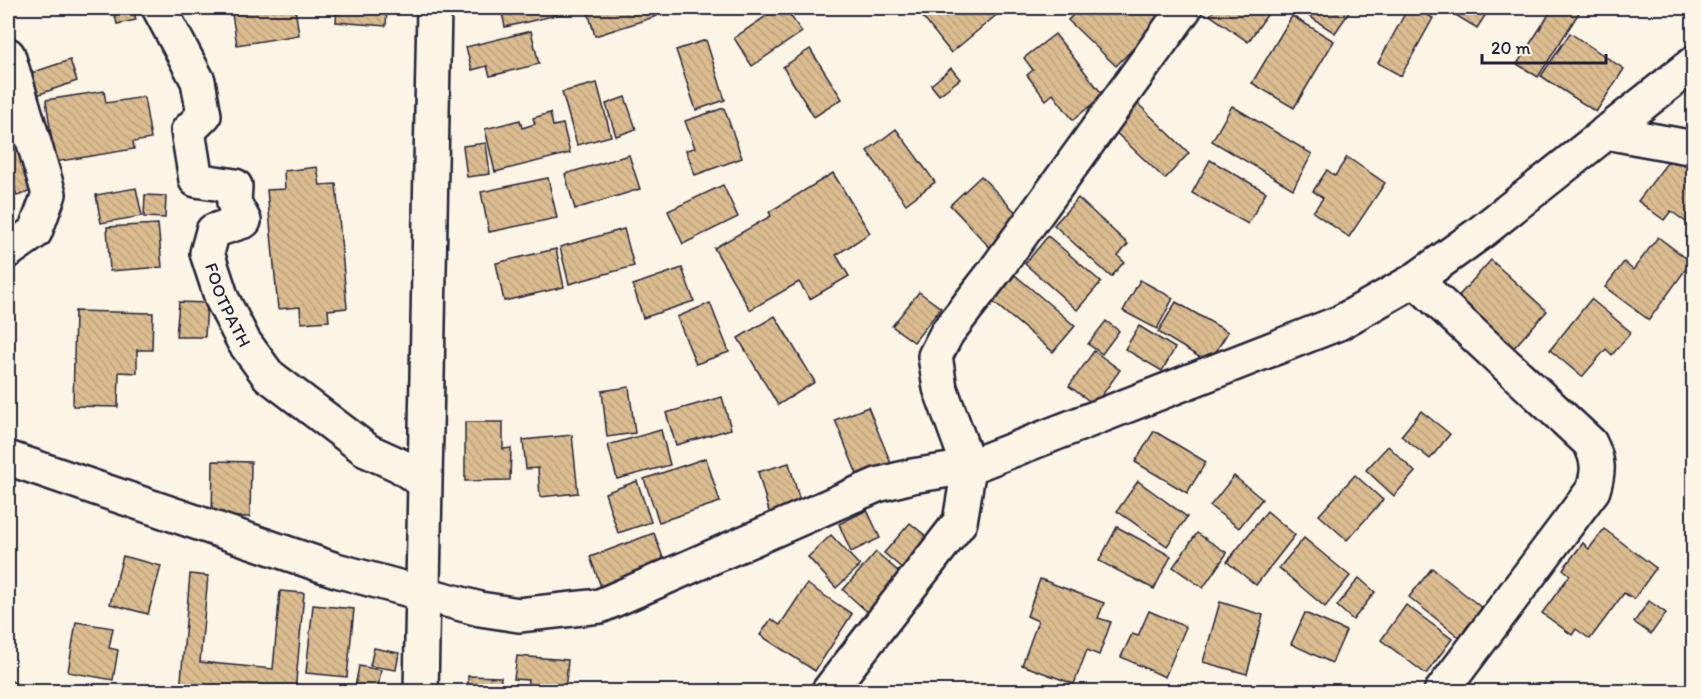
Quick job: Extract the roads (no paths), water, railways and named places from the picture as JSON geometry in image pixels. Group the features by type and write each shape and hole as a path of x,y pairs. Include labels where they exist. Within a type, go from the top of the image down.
{"street":[{"name":"FOOTPATH","path":"159,8 198,81 204,115 188,130 196,180 235,186 234,203 244,221 213,231 207,253 222,299 244,342 267,375 368,452 399,465 424,482"},
{"path":"421,692 421,592 434,8"},
{"path":"828,692 960,522 969,467 940,388 935,356 947,333 995,272 1185,8"},
{"path":"8,55 49,194 35,232 8,251"},
{"path":"8,458 305,560 480,609 519,615 600,606 877,485 912,476 969,467 1329,328 1415,279 1480,233 1694,63"},
{"path":"1606,132 1694,148"},
{"path":"1415,279 1590,443 1598,459 1598,474 1593,490 1442,692"}]}
